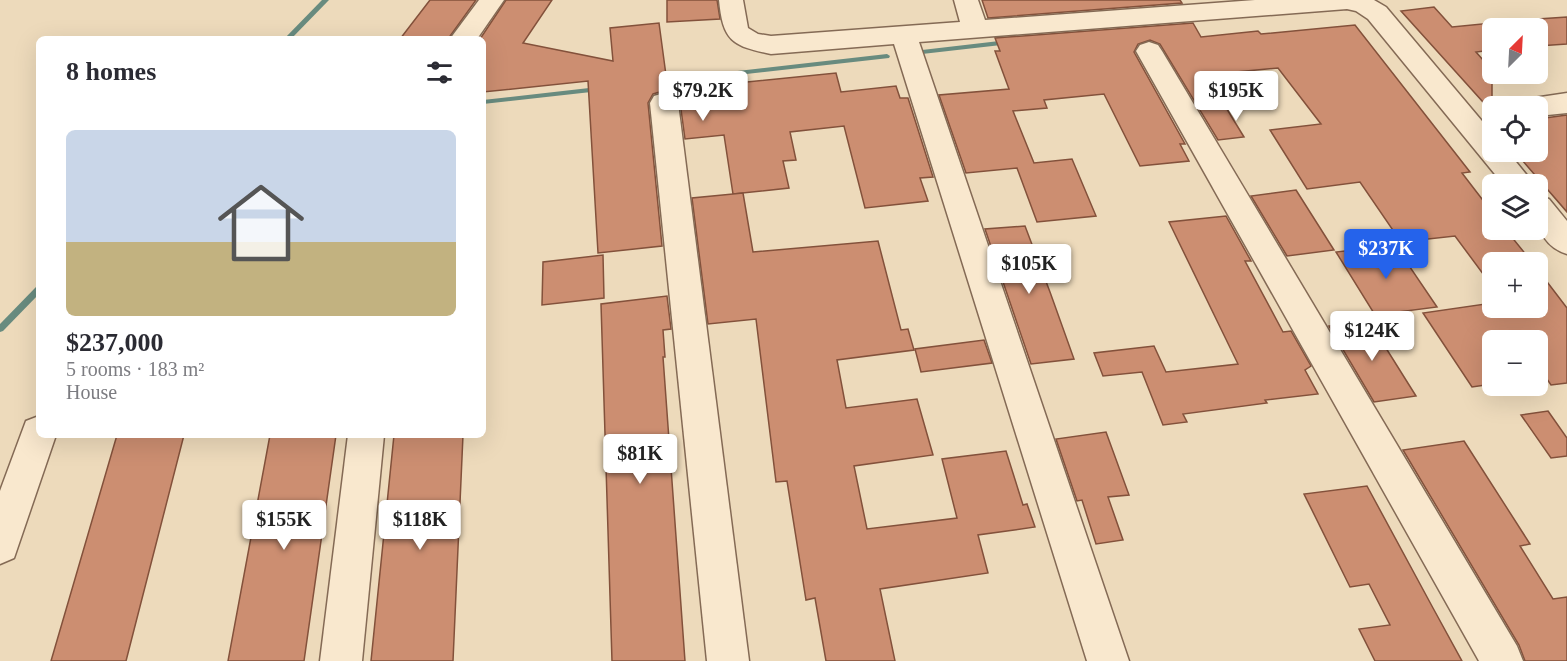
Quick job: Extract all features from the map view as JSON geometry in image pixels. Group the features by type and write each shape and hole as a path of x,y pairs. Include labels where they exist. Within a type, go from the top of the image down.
{"street":[{"path":"465,36 492,0"},
{"path":"731,0 734,27 738,36 751,42 771,45 975,30 1199,6 1347,1 1364,4 1377,13 1511,174"},
{"path":"966,0 975,30"},
{"path":"904,35 1108,661"},
{"path":"1149,51 1502,661"},
{"path":"664,103 728,661"},
{"path":"1548,105 1567,103"},
{"path":"1461,115 1482,113"},
{"path":"1548,219 1567,242"},
{"path":"0,545 37,438"},
{"path":"341,661 366,438"}],"building":[{"path":"430,0 476,0 450,36 402,36"},
{"path":"506,0 552,0 523,43 613,61 610,28 659,23 668,90 836,73 841,92 896,86 900,98 908,98 933,177 920,178 928,201 865,208 844,126 790,132 796,160 783,161 789,188 733,194 724,135 685,139 680,102 675,94 663,91 653,94 648,103 662,246 598,253 588,81 486,92 486,36 482,36"},
{"path":"667,0 717,0 720,19 667,22"},
{"path":"982,0 1180,0 1182,3 988,18"},
{"path":"1434,7 1452,27 1482,24 1482,51 1476,52 1482,59 1482,84 1492,84 1492,96 1482,96 1482,101 1401,11"},
{"path":"1567,17 1567,44 1548,45 1548,18"},
{"path":"1193,23 1201,37 1355,25 1470,172 1462,173 1482,199 1482,240 1514,240 1524,252 1482,252 1482,272 1455,236 1401,242 1360,182 1307,189 1270,130 1321,124 1278,68 1206,75 1244,137 1218,140 1160,44 1150,40 1138,44 1134,52 1185,144 1180,144 1189,161 1140,166 1104,94 1044,100 1047,108 1013,111 1034,163 1072,159 1096,216 1037,222 1017,168 966,173 939,95 1009,89 995,51 1000,51 995,38"},
{"path":"1567,115 1567,212 1548,190 1548,174 1534,174 1524,162 1548,162 1548,118"},
{"path":"1296,190 1334,250 1287,256 1251,196"},
{"path":"743,193 753,252 878,241 901,330 908,329 914,350 837,360 846,408 917,399 933,455 854,466 867,529 957,518 942,459 1006,451 1023,505 1027,504 1035,527 978,535 988,573 880,589 895,661 826,661 815,598 806,600 787,481 776,482 756,319 708,324 692,198"},
{"path":"1226,216 1251,261 1245,261 1283,332 1291,331 1311,366 1305,370 1318,394 1265,400 1267,403 1183,414 1187,422 1163,425 1142,372 1103,376 1094,353 1154,346 1166,372 1238,364 1169,222"},
{"path":"1025,226 1074,359 1031,364 985,229"},
{"path":"1395,245 1437,307 1375,315 1336,252"},
{"path":"603,255 604,298 542,305 543,262"},
{"path":"1548,283 1567,308 1567,383 1551,385 1548,381 1548,330 1482,330 1482,386 1472,387 1423,313 1482,304 1482,318 1548,318"},
{"path":"667,296 671,329 663,330 665,357 663,357 685,661 612,661 601,304"},
{"path":"1369,321 1416,396 1374,402 1329,326"},
{"path":"984,340 992,363 921,372 915,349"},
{"path":"1548,411 1567,438 1567,456 1551,458 1521,415"},
{"path":"1106,432 1129,495 1108,497 1123,540 1096,544 1082,500 1077,501 1056,439"},
{"path":"116,438 183,438 126,661 51,661"},
{"path":"269,438 336,438 304,661 228,661"},
{"path":"394,438 463,438 453,661 371,661"},
{"path":"1464,441 1530,544 1520,546 1553,599 1567,597 1567,661 1525,661 1519,645 1403,450"},
{"path":"1367,486 1462,661 1375,661 1359,629 1390,625 1369,584 1350,587 1304,494"}],"waterway":[{"path":"290,36 326,0"},
{"path":"922,52 1008,42"},
{"path":"658,82 887,56"},
{"path":"486,102 598,89"},
{"path":"0,329 36,292"}]}
